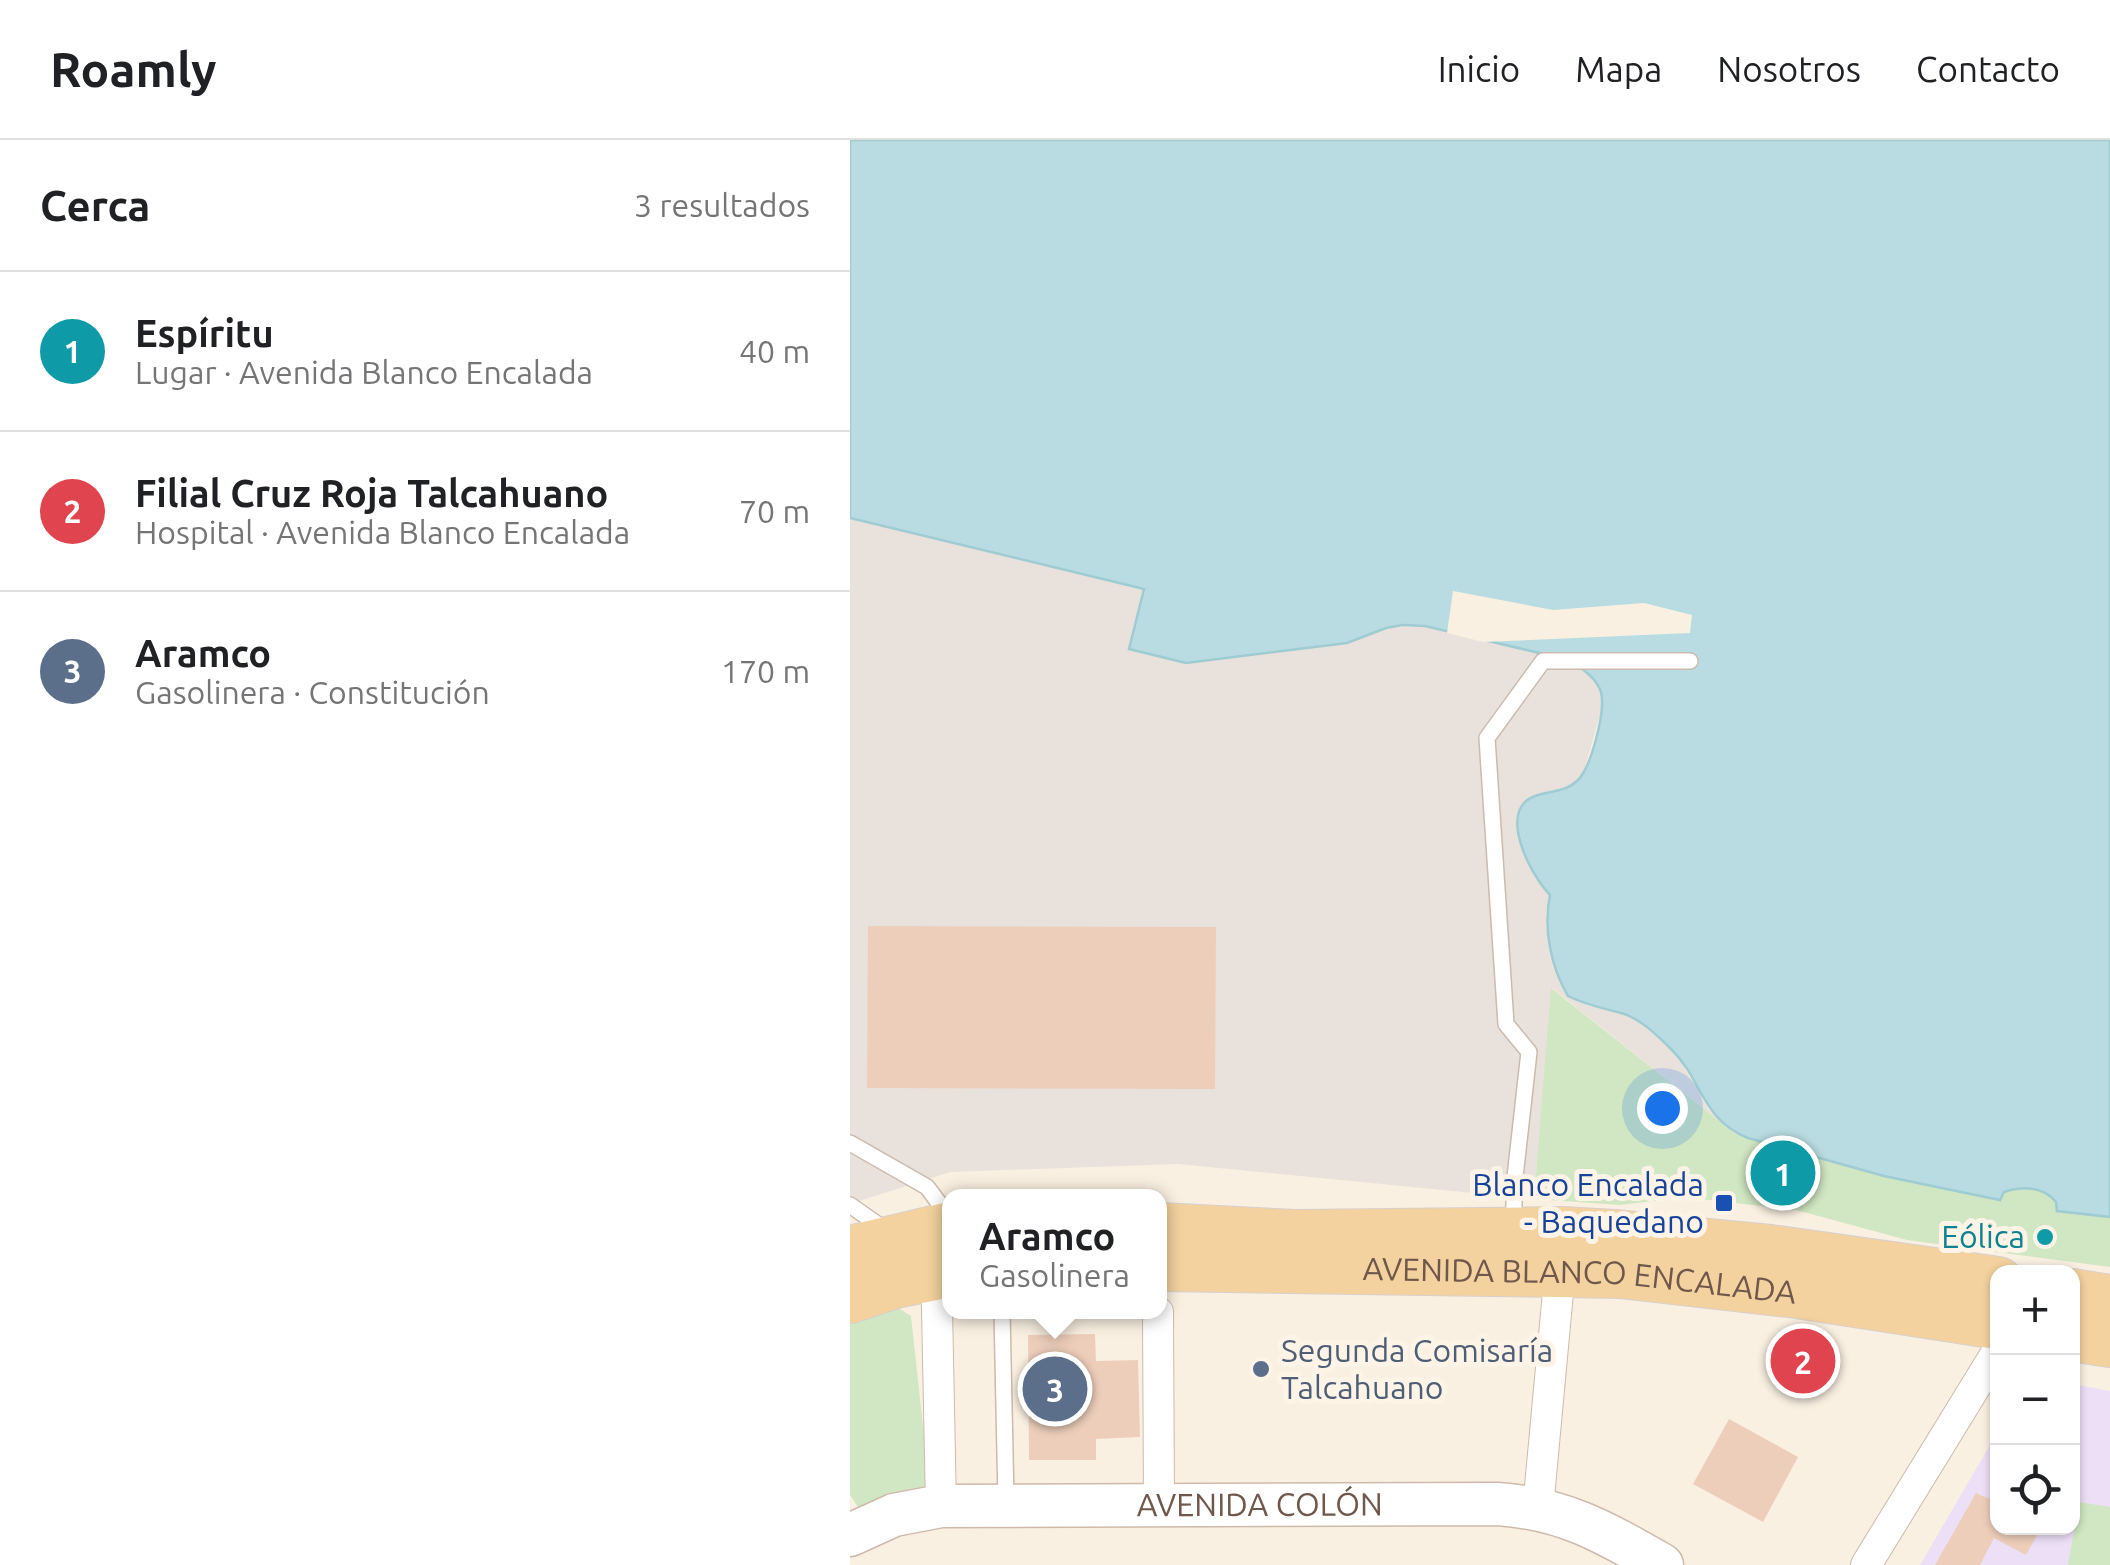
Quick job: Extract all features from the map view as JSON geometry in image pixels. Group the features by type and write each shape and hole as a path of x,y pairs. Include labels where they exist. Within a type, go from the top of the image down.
{"main road":[{"name":"AVENIDA BLANCO ENCALADA","path":"1167,1228 1334,1235 1512,1232 1562,1252 1638,1274 1990,1323"},
{"path":"850,1298 919,1248"},
{"name":"AVENIDA BLANCO ENCALADA","path":"1167,1266 1352,1272 1562,1252 1770,1250 1990,1281"},
{"path":"2080,1295 2110,1300"},
{"path":"2080,1337 2110,1342"},
{"name":"AVENIDA COLÓN","path":"850,1535 894,1514 940,1506 1497,1504 1538,1508 1583,1522 1662,1565"}],"street":[{"path":"919,1248 940,1506"},
{"path":"1538,1508 1562,1252"},
{"path":"1158,1319 1159,1505"},
{"path":"1866,1565 1995,1355"}],"lane":[{"path":"1512,1232 1528,1052 1506,1024 1486,738 1543,661 1690,662"},
{"path":"850,1143 927,1186 939,1204 919,1248 850,1204"},
{"path":"1002,1319 1006,1506"}],"shaded area":[{"path":"850,518 1144,590 1309,646 1347,643 1386,628 1425,626 1569,660 1588,673 1601,691 1601,711 1584,771 1577,782 1559,792 1533,796 1535,870 1541,886 1550,895 1546,913 1551,958 1587,1005 1623,1013 1642,1023 1676,1053 1709,1110 1733,1132 1552,988 1534,1199 1178,1164 950,1172 850,1204"},
{"path":"2080,1385 2110,1391 2110,1565 1920,1565 1990,1445 1990,1535 2080,1535"}],"green space":[{"path":"1551,988 1733,1132 1884,1176 1999,1200 2011,1190 2039,1190 2056,1202 2058,1211 2110,1217 2110,1267 1907,1240 1796,1210 1683,1197 1620,1205 1534,1199"},
{"path":"892,1304 911,1316 930,1490 859,1509 850,1495 850,1316"},
{"path":"2080,1502 2110,1507 2110,1565 2068,1565 2073,1535 2080,1535"}],"water":[{"path":"850,140 2110,140 2110,1217 2057,1211 2051,1197 2032,1189 2004,1192 2000,1200 1884,1176 1748,1138 1711,1110 1682,1062 1648,1028 1628,1015 1568,996 1550,947 1550,895 1534,873 1521,844 1518,815 1524,803 1535,796 1563,789 1578,780 1592,751 1601,712 1601,692 1592,677 1569,660 1425,626 1403,625 1347,643 1186,663 1129,649 1144,589 850,518"}],"pier":[{"path":"1453,591 1553,610 1644,603 1692,615 1690,633 1483,642 1447,633"}],"building":[{"path":"868,926 1216,927 1215,1089 867,1088"},
{"path":"1095,1334 1096,1361 1138,1360 1140,1437 1096,1439 1096,1460 1029,1460 1028,1335"},
{"path":"1784,1335 1829,1341 1822,1386 1777,1380"},
{"path":"1729,1419 1798,1457 1763,1522 1693,1484"},
{"path":"1976,1493 1989,1499 1990,1535 2037,1535 2026,1555 1994,1538 1980,1565 1935,1565"}],"place":[{"name":"Espíritu","path":"1783,1173"},
{"name":"Blanco Encalada - Baquedano","path":"1724,1203"},
{"name":"Eólica","path":"2045,1237"},
{"name":"Filial Cruz Roja Talcahuano","path":"1803,1361"},
{"name":"Segunda Comisaría Talcahuano","path":"1261,1369"},
{"name":"Aramco","path":"1055,1389"}]}
